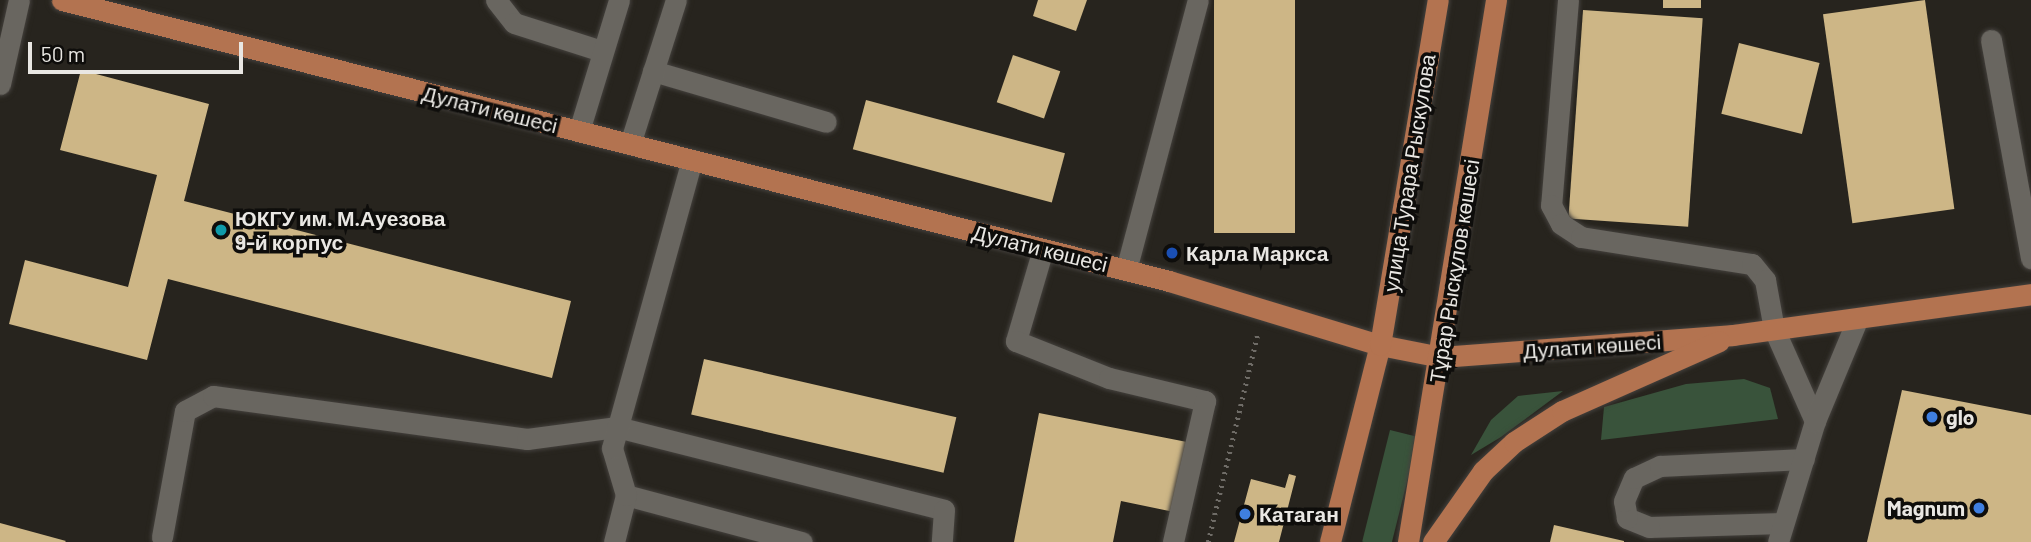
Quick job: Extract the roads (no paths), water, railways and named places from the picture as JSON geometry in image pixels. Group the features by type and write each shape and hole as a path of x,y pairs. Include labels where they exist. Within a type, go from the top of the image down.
{"main road":[{"name":"улица Турара Рыскулова","path":"1380,345 1438,0"},
{"name":"Тұрар Рыскұлов көшесі","path":"1408,542 1441,357 1496,0"},
{"name":"Дулати көшесі","path":"70,1 1126,270 1380,345 1441,357 1733,335 2031,294"},
{"path":"1433,542 1483,471 1514,442 1562,411 1733,335"},
{"path":"1330,542 1380,345"}],"street":[{"path":"0,84 19,0"},
{"path":"496,0 514,23 602,51"},
{"path":"579,131 619,0"},
{"path":"630,144 676,0"},
{"path":"1126,270 1198,0"},
{"path":"1568,0 1551,205 1561,224 1581,237 1752,264 1765,280 1774,329 1815,421"},
{"path":"1991,40 2031,258"},
{"path":"653,71 826,122"},
{"path":"614,542 626,495 611,448 692,160"},
{"path":"1044,249 1016,341 1109,378 1205,401 1173,542"},
{"path":"1804,459 1660,466 1634,478 1623,501 1627,518 1649,527 1780,533 1804,459 1815,421 1857,320"},
{"path":"162,537 185,411 213,396 527,439 617,427 944,510 943,542"},
{"path":"626,495 802,542"}],"place":[{"name":"ЮКГУ им. М.Ауезова 9-й корпус","path":"221,230"},
{"name":"Карла Маркса","path":"1172,253"},
{"name":"glo","path":"1932,417"},
{"name":"Magnum","path":"1979,508"},
{"name":"Катаган","path":"1245,514"}]}
